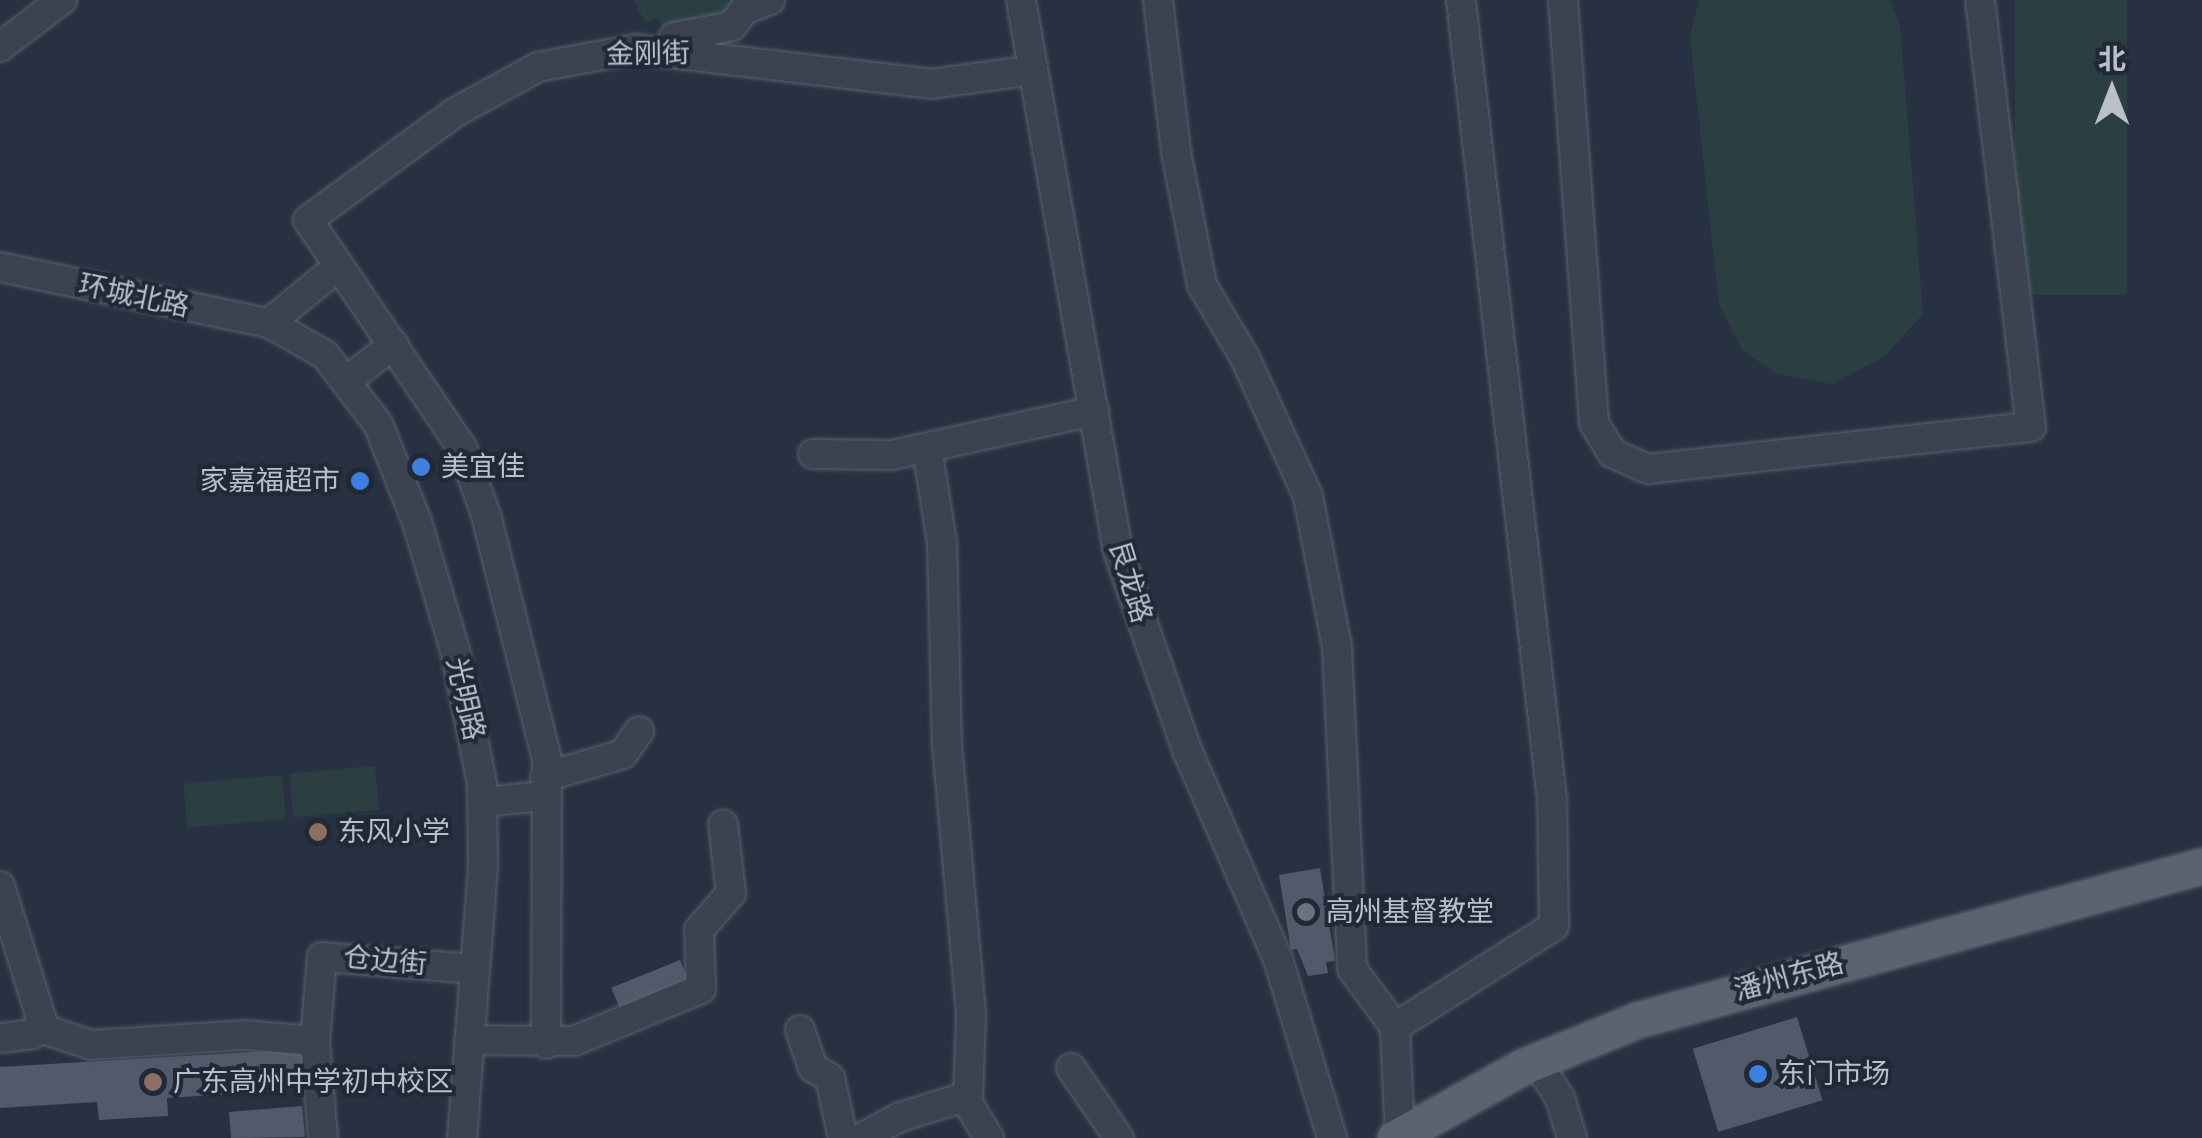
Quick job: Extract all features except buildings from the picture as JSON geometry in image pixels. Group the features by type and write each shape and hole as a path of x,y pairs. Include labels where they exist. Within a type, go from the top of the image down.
{"main road":[{"name":"潘州东路","path":"1398,1137 1692,1003 2202,866"},
{"name":"潘州东路","path":"1434,1138 1542,1070 1690,1024 2202,882"}],"street":[{"path":"0,47 62,0"},
{"path":"656,50 674,38 732,26 744,10 770,0"},
{"name":"艮龙路","path":"1021,0 1118,551 1187,750 1278,959 1332,1138"},
{"path":"1158,0 1176,152 1202,286 1244,358 1308,496 1336,646 1352,969 1395,1027 1398,1137"},
{"path":"1395,1027 1554,926 1550,781 1461,0"},
{"path":"1563,0 1594,423 1612,453 1648,468 2031,427 1980,0"},
{"name":"金刚街","path":"339,266 308,220 454,112 514,78 563,60 656,50 931,84 1033,70"},
{"path":"269,323 339,266 394,344 475,476 546,754 550,921 546,1044"},
{"name":"环城北路","path":"0,268 269,323"},
{"name":"光明路","path":"269,323 325,355 348,380 391,450 417,522 462,675 482,802 462,1138"},
{"path":"348,380 394,344"},
{"path":"814,454 892,456 1094,410"},
{"path":"927,448 942,543 948,744 971,1015 968,1096 989,1138"},
{"path":"482,802 544,786 623,754 639,731"},
{"path":"470,1040 546,1044 589,1038 702,989 699,930 731,893 723,824"},
{"path":"0,886 40,1028"},
{"name":"仓边街","path":"314,1042 322,957 475,969"},
{"path":"0,1038 40,1028 91,1044 244,1035 314,1042 323,1138"},
{"path":"800,1030 812,1068 830,1078 843,1138"},
{"path":"1071,1068 1119,1138"},
{"path":"1542,1070 1572,1138"},
{"path":"861,1138 900,1117 968,1096"}],"green space":[{"path":"633,0 754,0 700,28 663,26 656,19 646,23"},
{"path":"1699,0 1890,0 1900,25 1923,314 1884,357 1832,384 1777,374 1742,350 1719,305 1690,37"},
{"path":"2015,0 2127,0 2127,295 2015,295"},
{"path":"375,766 379,810 293,817 289,773"},
{"path":"282,775 286,819 187,827 183,784"}],"place":[{"name":"美宜佳","path":"421,467"},
{"name":"家嘉福超市","path":"360,481"},
{"name":"东风小学","path":"318,832"},
{"name":"高州基督教堂","path":"1306,912"},
{"name":"东门市场","path":"1758,1074"},
{"name":"广东高州中学初中校区","path":"153,1082"}]}
